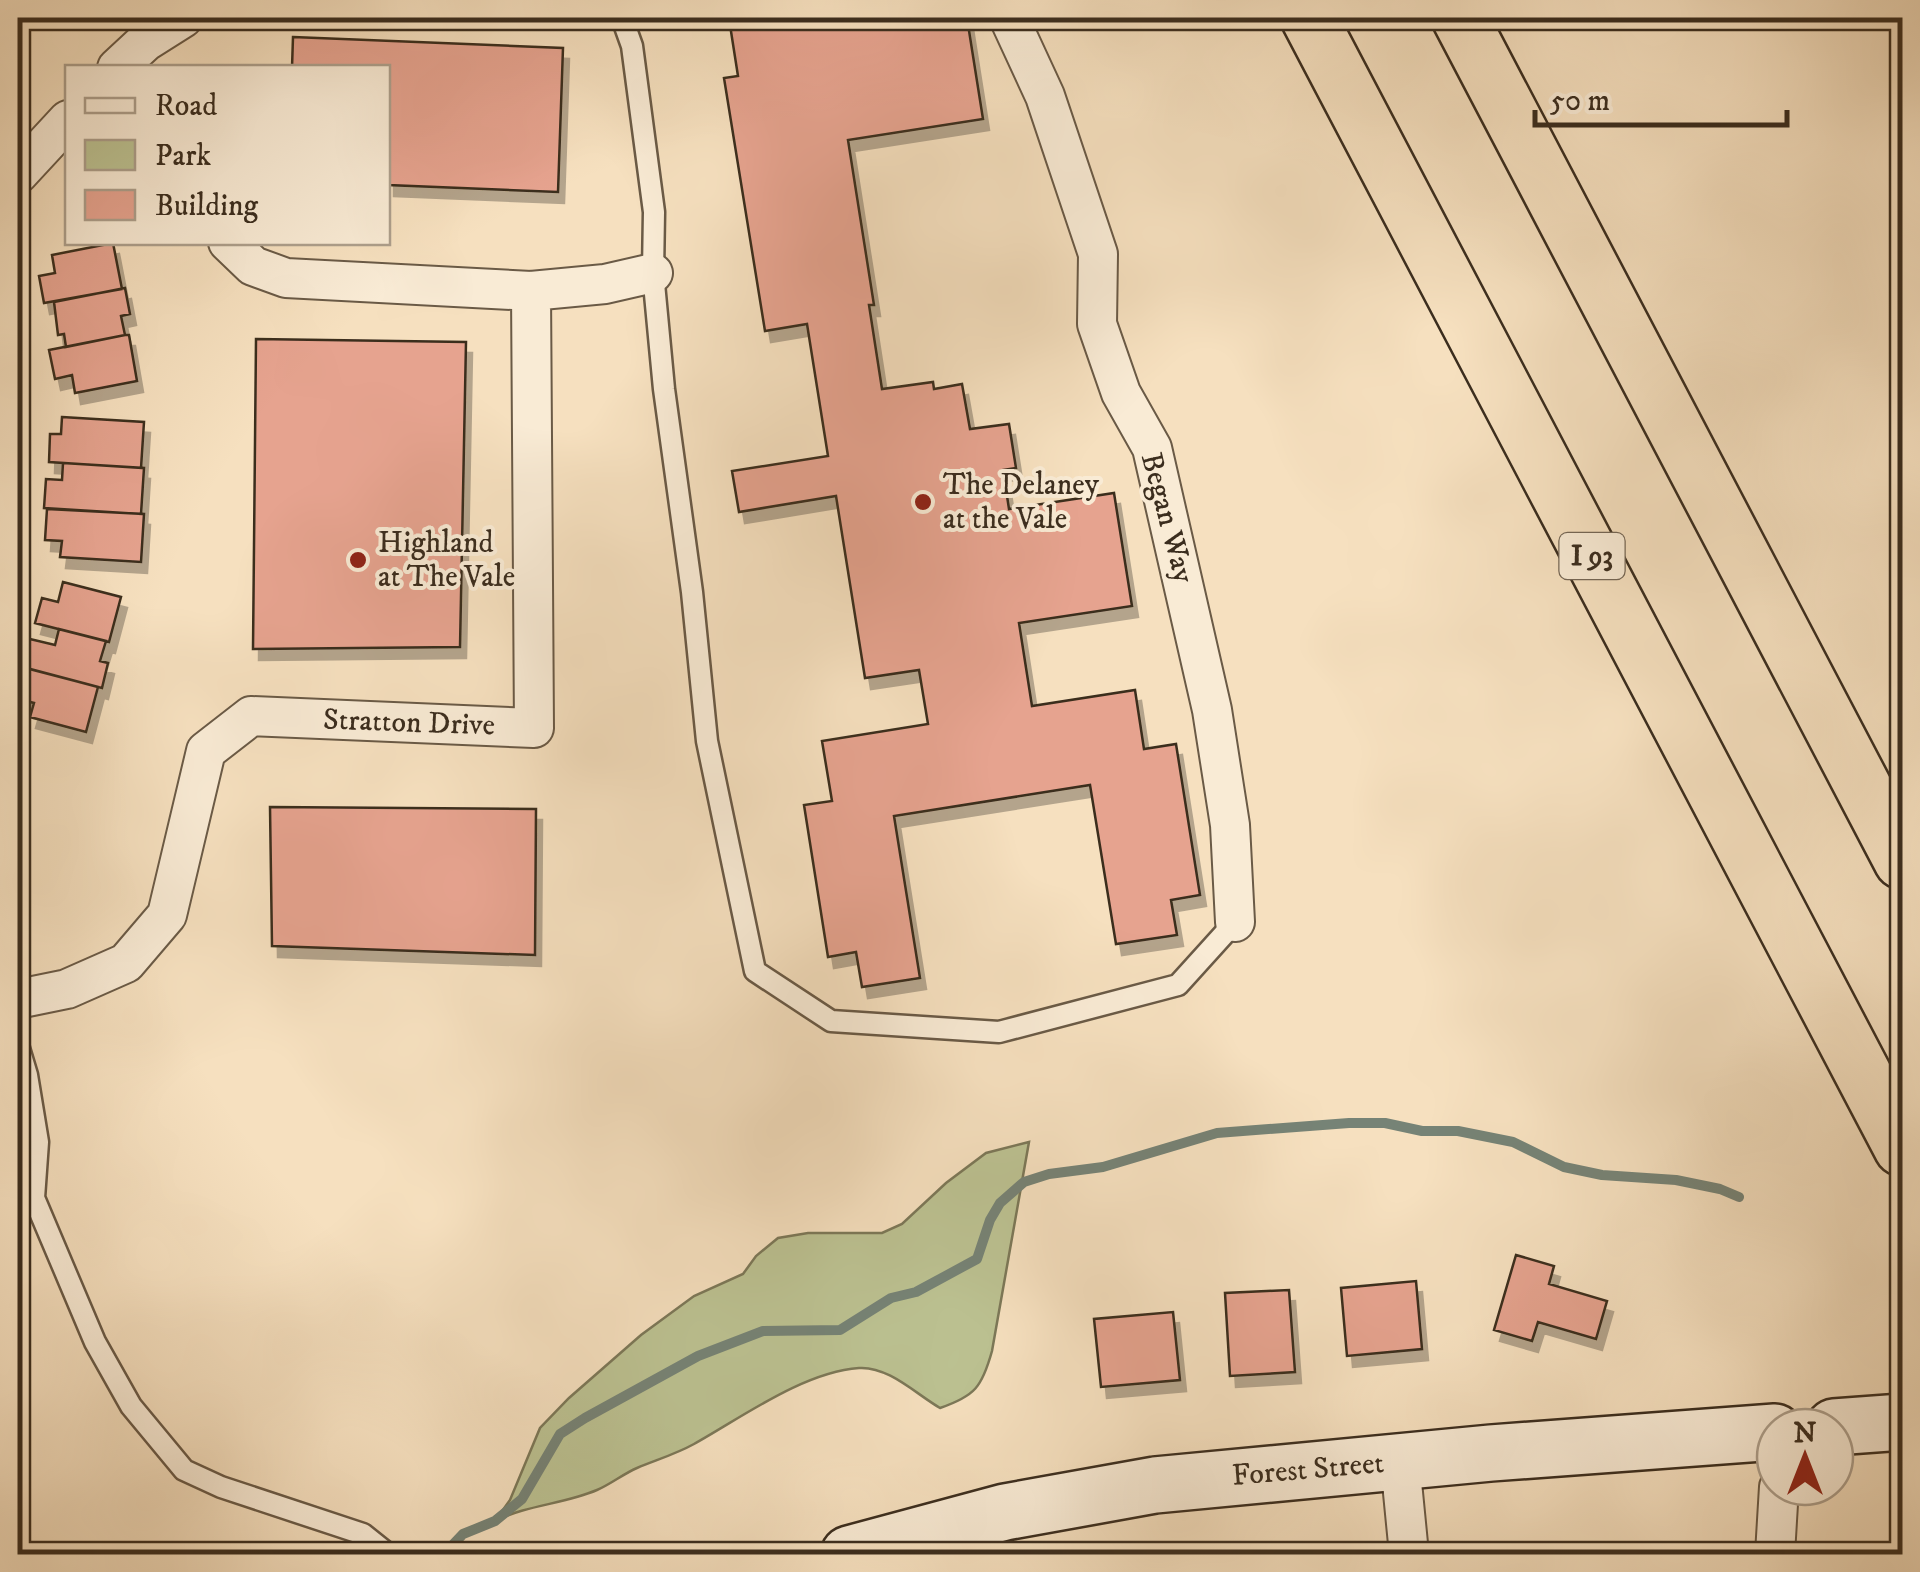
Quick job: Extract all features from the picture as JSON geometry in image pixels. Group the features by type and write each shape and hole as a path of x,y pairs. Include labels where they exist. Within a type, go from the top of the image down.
{"highway":[{"name":"I 93","path":"1309,18 1902,1148"},
{"path":"1460,18 1902,861"}],"main road":[{"path":"1855,1425 1902,1422"},
{"name":"Forest Street","path":"849,1554 1005,1512 1155,1485 1755,1434"}],"street":[{"path":"120,65 145,42 183,18"},
{"name":"Began Way","path":"1009,18 1045,96 1098,254 1097,324 1120,393 1152,448 1212,710 1230,826 1236,922"},
{"path":"18,174 65,123"},
{"path":"231,245 253,266 286,278 531,291 605,284 653,273"},
{"name":"Stratton Drive","path":"18,999 67,988 126,963 167,915 206,751 251,716 534,728 531,291"},
{"path":"1400,1462 1409,1554"},
{"path":"1775,1554 1778,1507"}],"lane":[{"path":"622,18 632,46 654,212 653,273 664,390 708,740 755,971 831,1021 999,1032 1178,985 1236,922"},
{"path":"18,1045 38,1142 34,1198 95,1342 131,1406 184,1470 221,1487 362,1534 388,1554"}],"green space":[{"path":"1029,1142 992,1351 985,1373 969,1394 940,1408 881,1371 838,1371 795,1387 687,1448 632,1470 597,1490 495,1521 510,1500 540,1428 641,1335 694,1296 743,1274 756,1256 778,1238 808,1233 882,1233 902,1224 986,1153"}],"building":[{"name":"The Delaney at the Vale","path":"772,18 774,26 821,18 823,29 895,18 967,18 983,119 848,140 874,305 869,305 882,389 933,382 934,389 962,384 970,429 1009,424 1016,468 1003,470 1009,509 1114,493 1132,606 1019,623 1032,706 1135,690 1144,749 1176,744 1200,895 1171,900 1177,935 1116,944 1090,785 894,816 920,978 862,987 856,952 828,957 804,805 832,801 822,741 928,724 919,670 865,678 836,496 739,512 732,471 828,456 807,324 765,331 724,78 738,76 730,25"},
{"path":"293,37 563,48 558,192 390,185 390,65 292,65"},
{"path":"113,245 122,289 44,303 39,276 55,273 52,255"},
{"path":"125,288 130,314 121,316 125,335 66,347 64,334 58,335 54,302"},
{"path":"129,335 137,381 75,393 72,375 55,379 49,350"},
{"name":"Highland at The Vale","path":"256,339 466,342 460,647 253,649"},
{"path":"62,417 144,422 141,468 49,462 50,434 61,434"},
{"path":"63,463 144,468 141,514 44,508 46,479 62,480"},
{"path":"47,509 144,514 141,562 60,557 62,541 45,540"},
{"path":"63,582 121,597 109,642 35,623 42,598 58,602"},
{"path":"59,629 106,641 100,661 108,663 102,688 22,667 30,639 55,645"},
{"path":"19,666 98,687 86,732 30,717 34,703 18,699"},
{"path":"270,807 536,809 535,955 272,946"},
{"path":"1516,1255 1554,1266 1549,1284 1607,1301 1596,1339 1538,1322 1532,1341 1494,1330"},
{"path":"1416,1281 1422,1349 1347,1356 1341,1288"},
{"path":"1289,1290 1295,1372 1230,1376 1225,1293"},
{"path":"1173,1312 1180,1380 1101,1387 1094,1319"}],"waterway":[{"path":"444,1554 463,1534 495,1521 522,1499 560,1434 585,1418 698,1356 763,1331 840,1330 891,1298 916,1292 977,1259 1000,1203 1024,1182 1049,1174 1103,1167 1217,1133 1385,1123 1513,1142 1564,1167 1602,1175 1676,1180 1739,1197"}],"place":[{"name":"The Delaney at the Vale","path":"923,502"},
{"name":"Highland at The Vale","path":"358,560"}]}
